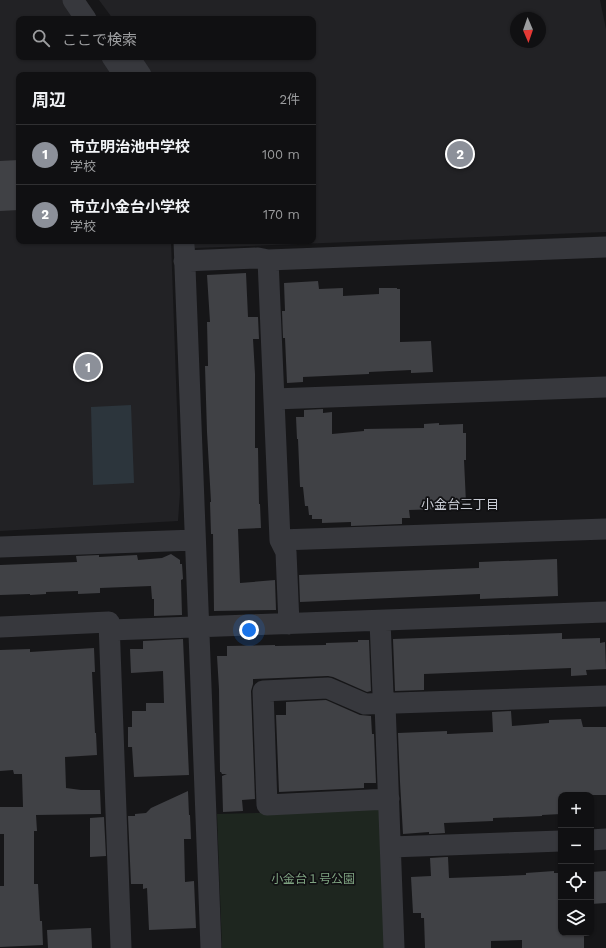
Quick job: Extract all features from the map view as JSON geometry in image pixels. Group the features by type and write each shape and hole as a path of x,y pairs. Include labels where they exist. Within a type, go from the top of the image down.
{"street":[{"path":"73,0 84,16"},
{"path":"90,0 100,16"},
{"path":"114,60 122,72"},
{"path":"131,60 139,72"},
{"path":"211,948 184,251 268,260 606,246"},
{"path":"268,260 280,540 286,552 288,624"},
{"path":"274,399 606,387"},
{"path":"280,540 606,529"},
{"path":"0,548 195,540"},
{"path":"110,630 185,627 199,628 606,612"},
{"path":"380,621 383,694 385,704 394,948"},
{"path":"0,626 109,622 121,948"},
{"path":"389,799 267,805 264,691 328,688 365,704 606,696"},
{"path":"594,840 606,840"},
{"path":"390,847 558,841"}],"shaded area":[{"path":"0,0 65,0 75,16 16,16 16,60 104,60 112,72 16,72 16,244 171,244 180,493 178,521 0,531"},
{"path":"99,0 600,0 606,29 606,232 316,243 316,72 149,72 141,60 316,60 316,16 111,16"},
{"path":"195,244 298,244 195,248"},
{"path":"131,405 134,483 93,485 91,407"}],"green space":[{"name":"小金台１号公園","path":"381,807 385,948 222,948 217,814"}],"building":[{"path":"16,160 16,210 0,211 0,161"},
{"path":"246,273 248,317 258,317 259,339 253,339 255,374 255,448 258,448 261,528 238,529 240,583 275,580 276,610 214,611 213,534 211,534 205,366 208,366 207,322 210,322 207,275"},
{"path":"318,281 319,289 343,288 343,296 379,294 379,288 400,289 400,342 431,341 433,372 411,373 411,370 369,372 369,374 303,377 303,382 287,383 282,311 285,311 284,283"},
{"path":"323,409 323,413 332,412 332,434 364,431 364,429 424,428 424,424 463,424 463,433 466,433 466,460 464,460 466,503 439,504 439,509 409,510 410,518 402,518 402,524 351,526 351,522 322,523 322,519 312,519 312,515 309,515 308,506 305,506 303,487 300,487 296,417 304,417 304,410"},
{"path":"171,554 180,560 180,564 182,564 182,615 154,616 154,599 152,599 151,586 100,588 100,593 78,594 78,591 46,592 46,594 30,595 0,595 0,565 77,562 76,556 99,555 99,557 137,555 138,560 162,558"},
{"path":"557,559 558,596 480,599 480,594 300,602 299,575 479,568 479,562"},
{"path":"562,633 562,639 600,638 600,643 605,642 606,669 586,670 587,675 571,676 571,668 424,674 424,690 395,691 393,639"},
{"path":"183,639 189,775 134,777 132,747 128,747 128,727 132,727 132,711 146,711 146,703 164,703 163,671 131,673 130,649 143,649 143,641"},
{"path":"358,640 369,640 371,691 367,692 328,676 253,679 251,691 255,799 242,800 243,811 223,812 222,776 227,774 222,774 220,772 217,656 227,656 227,646 326,645 326,643 358,642"},
{"path":"94,648 95,672 92,672 97,755 65,757 66,788 100,790 101,814 36,815 37,831 34,831 34,884 38,884 43,945 0,947 0,886 4,886 4,834 0,834 0,807 23,807 22,774 14,774 13,770 0,771 0,650 30,649 30,652"},
{"path":"326,700 360,715 371,716 372,734 374,734 376,783 364,783 364,788 279,792 276,715 286,715 286,702"},
{"path":"511,711 512,726 549,723 549,720 581,719 583,727 606,727 606,795 594,795 594,792 558,792 558,814 493,818 493,821 444,823 445,833 429,834 429,832 403,834 398,733 447,731 447,734 493,732 492,712"},
{"path":"188,791 191,839 184,839 185,882 194,881 196,928 149,930 147,888 143,889 143,884 131,884 128,816 146,813 151,808"},
{"path":"104,817 106,856 90,857 90,818"},
{"path":"448,857 449,878 526,875 526,873 554,871 554,873 558,873 558,936 584,936 584,948 522,948 522,940 491,941 491,948 425,948 424,918 421,918 421,913 413,913 411,877 431,876 430,858"},
{"path":"606,871 606,903 594,904 594,872"},
{"path":"91,928 92,948 48,948 47,930"}],"place":[{"name":"市立小金台小学校","path":"460,154"},
{"name":"市立明治池中学校","path":"88,367"}],"district":[{"name":"小金台三丁目","path":"460,504"}]}
